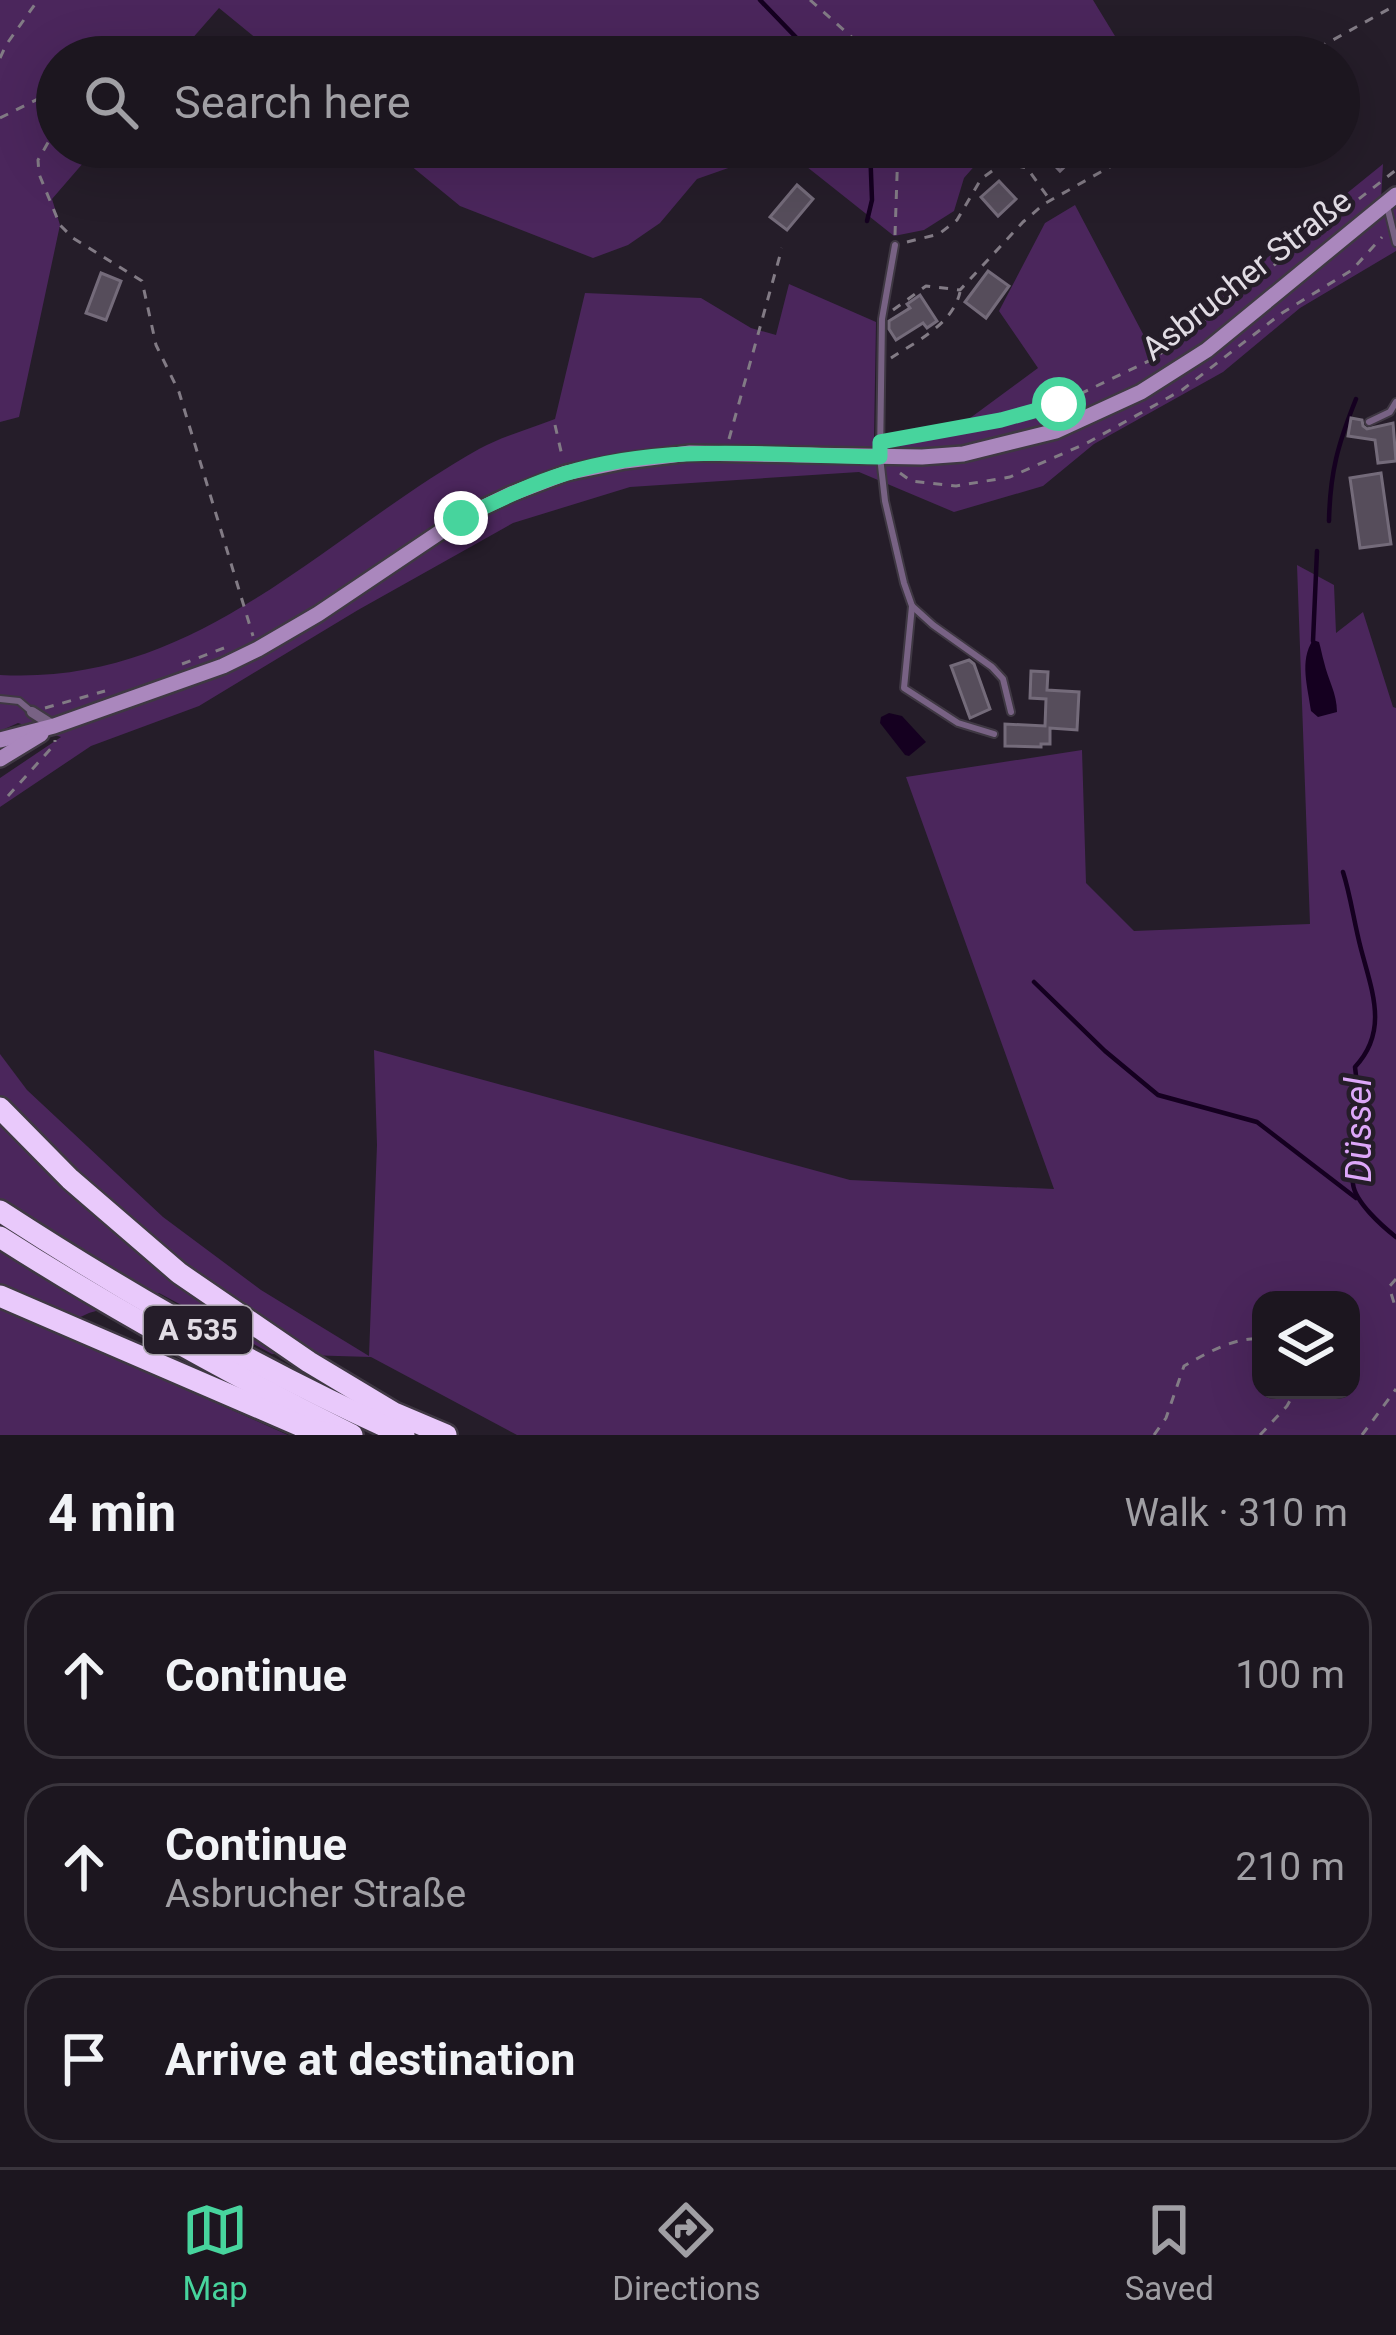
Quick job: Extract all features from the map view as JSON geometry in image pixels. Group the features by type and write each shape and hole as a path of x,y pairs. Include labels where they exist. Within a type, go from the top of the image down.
{"highway":[{"path":"0,1108 70,1179 179,1274 326,1372 394,1413 446,1435"},
{"name":"A 535","path":"0,1211 105,1280 294,1383 404,1435"},
{"name":"A 535","path":"0,1237 112,1308 352,1435"},
{"path":"0,1296 308,1430 338,1435"}],"main road":[{"name":"Asbrucher Straße","path":"0,759 258,649 461,518 566,473 690,453 880,449 963,454 1056,431 1113,407 1207,350 1391,199"},
{"name":"Asbrucher Straße","path":"0,740 55,735"}],"street":[{"path":"32,712 55,735"}],"lane":[{"path":"1391,199 1396,243"},
{"path":"895,245 882,319 880,449 885,501 912,606 904,688 958,723 994,734"},
{"path":"1369,422 1390,412 1396,402"},
{"path":"912,606 992,667 1003,679 1010,712"},
{"path":"0,699 19,701 32,712"}],"path":[{"path":"0,58 38,0"},
{"path":"811,0 849,36"},
{"path":"1340,36 1396,5"},
{"path":"0,118 36,100"},
{"path":"39,168 60,225 142,281 156,345 178,392 258,649"},
{"path":"897,168 895,245 939,234 957,220 981,179 996,168"},
{"path":"1027,168 1050,200"},
{"path":"881,364 940,325 957,303 960,290 1023,222 1050,200 1107,168"},
{"path":"880,449 1059,404 1156,358 1396,170"},
{"path":"727,452 782,248"},
{"path":"882,319 926,286 960,290"},
{"path":"555,425 566,473"},
{"path":"8,796 55,735"},
{"path":"1396,1279 1389,1287 1396,1309"},
{"path":"1154,1435 1166,1418 1184,1366 1252,1338"},
{"path":"1362,1435 1396,1390"},
{"path":"1260,1435 1291,1399"}],"shaded area":[{"path":"0,0 1093,0 1115,36 253,36 219,8 194,36 36,36 36,168 79,168 52,199 60,225 19,417 0,422"},
{"path":"1383,164 1380,217 1396,208 1396,251 1300,308 1223,372 1094,444 1043,486 954,512 859,472 630,487 513,523 199,706 91,746 0,807 0,778 61,737 18,723 0,731 0,675 71,672 136,657 196,632 254,600 479,449 555,419 585,293 701,298 751,328 776,335 789,284 876,322 874,437 962,424 1038,368 999,311 1045,223 1075,205 1152,351"},
{"path":"414,168 728,168 697,179 660,223 628,245 593,258 460,206"},
{"path":"808,168 973,168 964,178 954,211 924,230 894,236"},
{"path":"1297,565 1334,585 1336,633 1363,612 1396,708 1396,1435 517,1435 371,1357 272,1354 159,1293 89,1313 53,1330 288,1435 0,1435 0,1054 27,1090 163,1217 261,1290 369,1356 377,1145 374,1050 850,1180 1054,1189 906,777 1082,750 1086,883 1134,931 1310,924"},
{"path":"1313,640 1319,642 1337,705 1337,712 1318,717 1311,711 1306,674"},
{"path":"889,713 902,716 926,742 909,756 880,723"}],"building":[{"path":"999,181 1016,199 998,216 981,197"},
{"path":"797,185 813,199 787,230 770,217"},
{"path":"988,271 1009,286 986,318 965,302"},
{"path":"101,273 121,281 106,320 86,313"},
{"path":"920,295 937,321 927,328 923,323 896,340 889,321"},
{"path":"1351,418 1362,420 1367,429 1393,423 1396,461 1378,463 1375,440 1348,436"},
{"path":"1381,473 1391,544 1360,548 1350,478"},
{"path":"969,660 990,709 970,718 951,666"},
{"path":"1031,671 1048,672 1047,690 1079,692 1077,730 1050,728 1050,744 1041,747 1005,746 1005,724 1045,726 1046,699 1030,698"}],"waterway":[{"path":"760,0 795,36"},
{"path":"867,221 871,168"},
{"name":"Düssel","path":"1329,521 1336,458 1356,399"},
{"name":"Düssel","path":"1313,641 1317,551"},
{"name":"Düssel","path":"1343,872 1375,1010 1372,1039 1355,1067 1360,1136 1353,1144 1353,1184 1364,1206 1396,1237"},
{"path":"1034,982 1158,1095 1257,1122 1356,1198"}],"route":[{"path":"461,518 566,473 625,461 727,452 880,457 880,442 1001,420 1059,404"}]}
